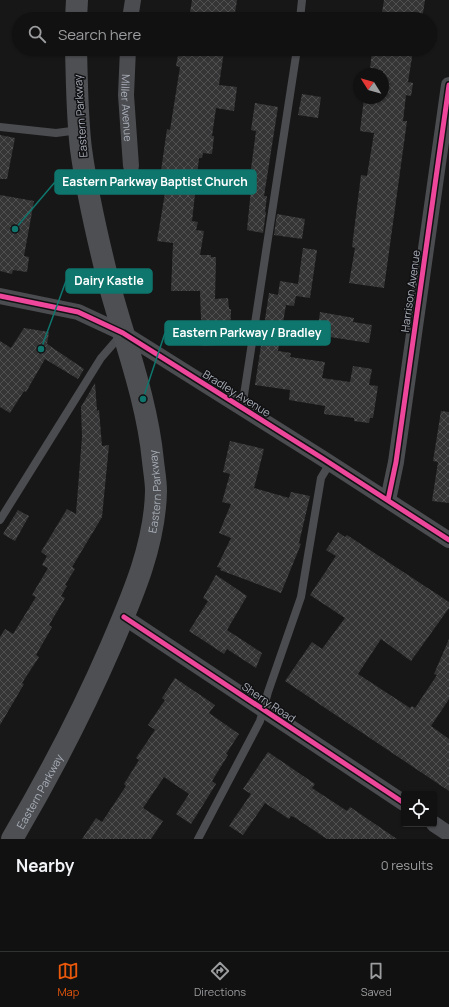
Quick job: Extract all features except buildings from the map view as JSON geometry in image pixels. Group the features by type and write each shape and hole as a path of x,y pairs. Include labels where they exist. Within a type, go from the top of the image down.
{"main road":[{"path":"76,12 77,0"},
{"name":"Eastern Parkway","path":"13,839 86,704 124,617 140,572 148,542 156,490 143,399 123,333 94,223 79,130 76,56"}],"street":[{"path":"131,12 133,0"},
{"name":"Miller Avenue","path":"128,56 126,95 130,166"},
{"name":"Harrison Avenue","path":"388,500 396,462 449,85"},
{"name":"Bradley Avenue","path":"0,296 78,312 123,333 330,463 449,540"},
{"name":"Sherry Road","path":"124,617 401,802"},
{"path":"437,826 449,834"}],"lane":[{"path":"301,12 302,0"},
{"path":"242,408 296,56"},
{"path":"0,127 56,133 79,130"},
{"path":"0,520 101,358 123,333"},
{"path":"198,839 260,721 268,692 301,597 321,478 330,463"}],"cycle path":[{"path":"388,500 396,462 449,85"},
{"path":"0,296 78,312 123,333 449,540"},
{"path":"124,617 401,801"}],"place":[{"name":"Eastern Parkway Baptist Church","path":"15,229"},
{"name":"Dairy Kastle","path":"41,349"},
{"name":"Eastern Parkway / Bradley","path":"143,399"}]}
